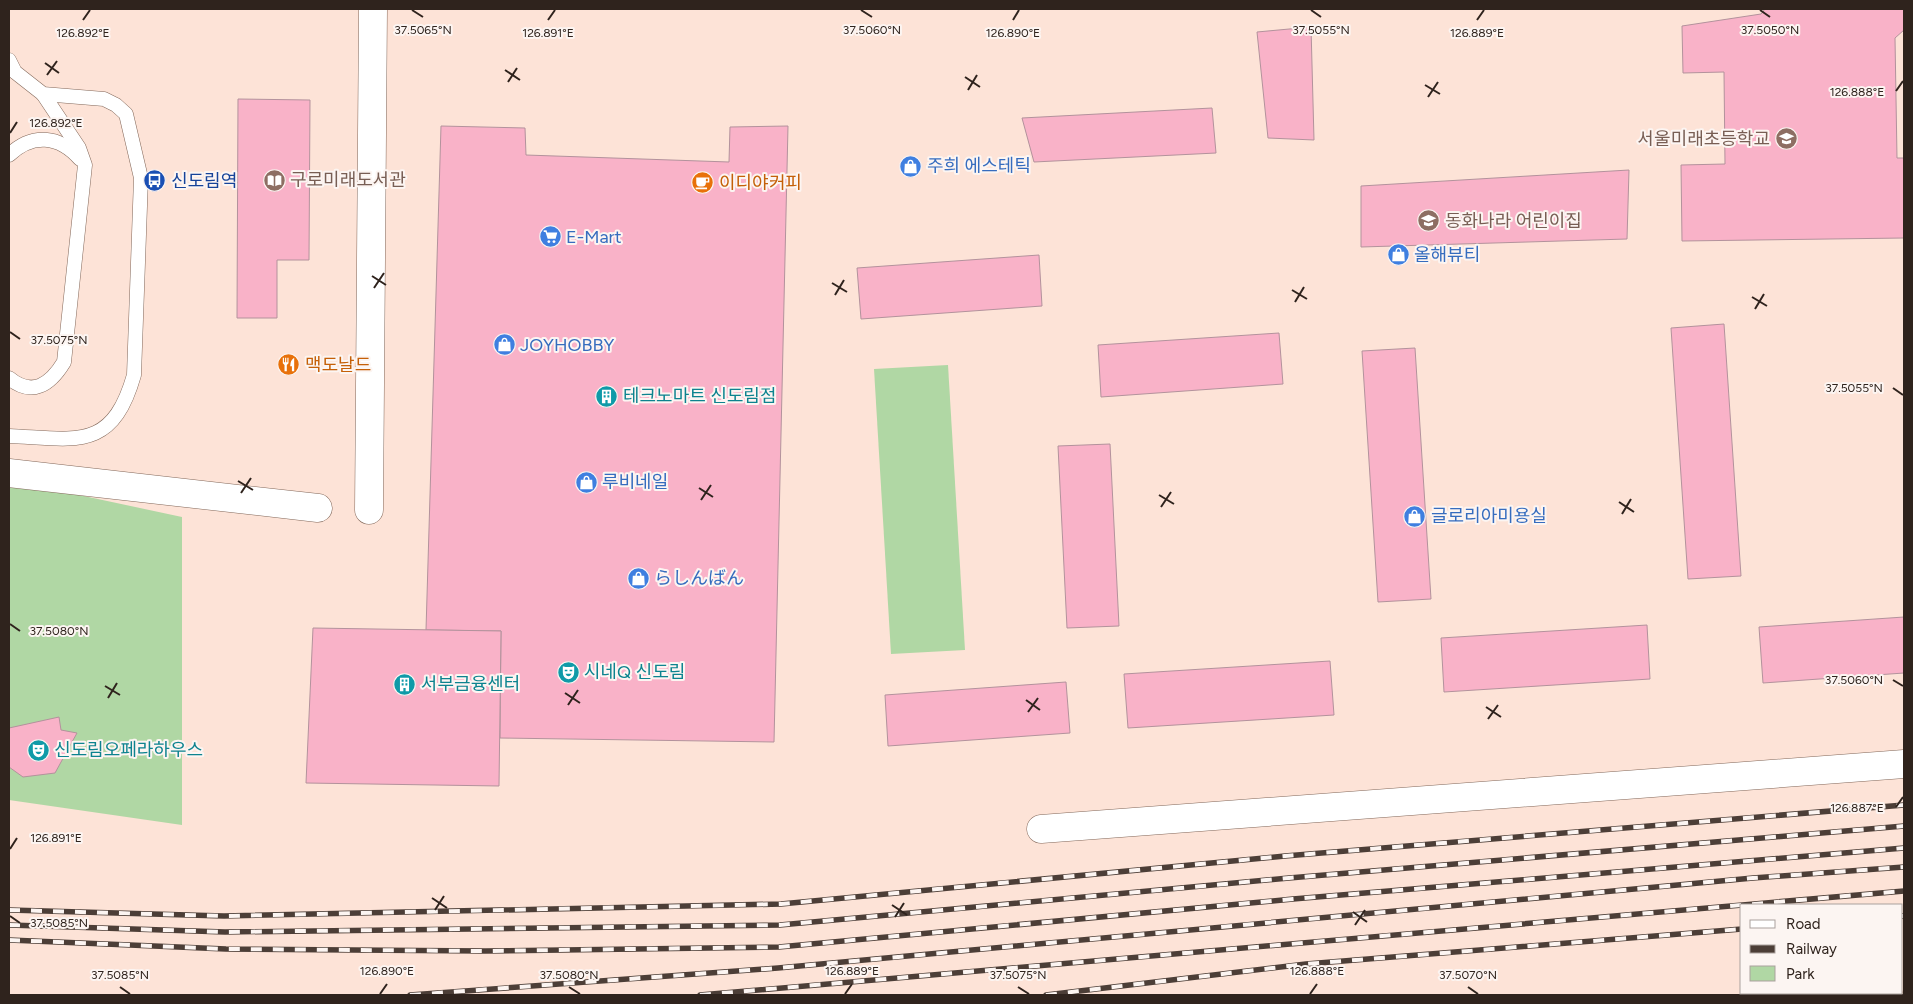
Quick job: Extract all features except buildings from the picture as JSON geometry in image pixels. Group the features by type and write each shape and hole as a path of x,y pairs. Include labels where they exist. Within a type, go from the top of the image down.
{"street":[{"path":"369,510 373,9"},
{"path":"9,473 318,508"},
{"path":"1041,829 1904,764"},
{"path":"1856,995 1872,994"}],"lane":[{"path":"9,60 16,72 43,94 79,148 85,165 64,362 49,382 40,386 30,388 17,385 9,378"},
{"path":"9,436 68,439 86,437 103,430 116,417 130,389 134,374 141,178 126,114 116,105 104,99 43,94"},
{"path":"9,155 27,143 51,139 74,151 85,165"}],"green space":[{"path":"948,365 965,650 891,654 874,369"},
{"path":"9,480 182,517 182,825 9,800"}],"railway":[{"path":"9,910 224,916 781,904 1285,856 1904,805"},
{"path":"9,925 225,932 780,925 1289,878 1904,826"},
{"path":"9,940 226,949 485,951 779,947 1293,899 1904,848"},
{"path":"410,995 778,968 1753,878 1904,867"},
{"path":"1754,904 1904,891"},
{"path":"700,995 1740,905"},
{"path":"1046,995 1306,964 1740,929"}],"place":[{"name":"서울미래초등학교","path":"1786,139"},
{"name":"주희 에스테틱","path":"911,166"},
{"name":"구로미래도서관","path":"274,180"},
{"name":"신도림역","path":"155,181"},
{"name":"이디야커피","path":"703,183"},
{"name":"동화나라 어린이집","path":"1429,221"},
{"name":"E-Mart","path":"550,237"},
{"name":"올해뷰티","path":"1398,255"},
{"name":"JOYHOBBY","path":"504,345"},
{"name":"맥도날드","path":"289,365"},
{"name":"테크노마트 신도림점","path":"607,396"},
{"name":"루비네일","path":"586,482"},
{"name":"글로리아미용실","path":"1415,516"},
{"name":"らしんばん","path":"638,578"},
{"name":"시네Q 신도림","path":"568,672"},
{"name":"서부금융센터","path":"405,684"},
{"name":"신도림오페라하우스","path":"38,750"}]}
